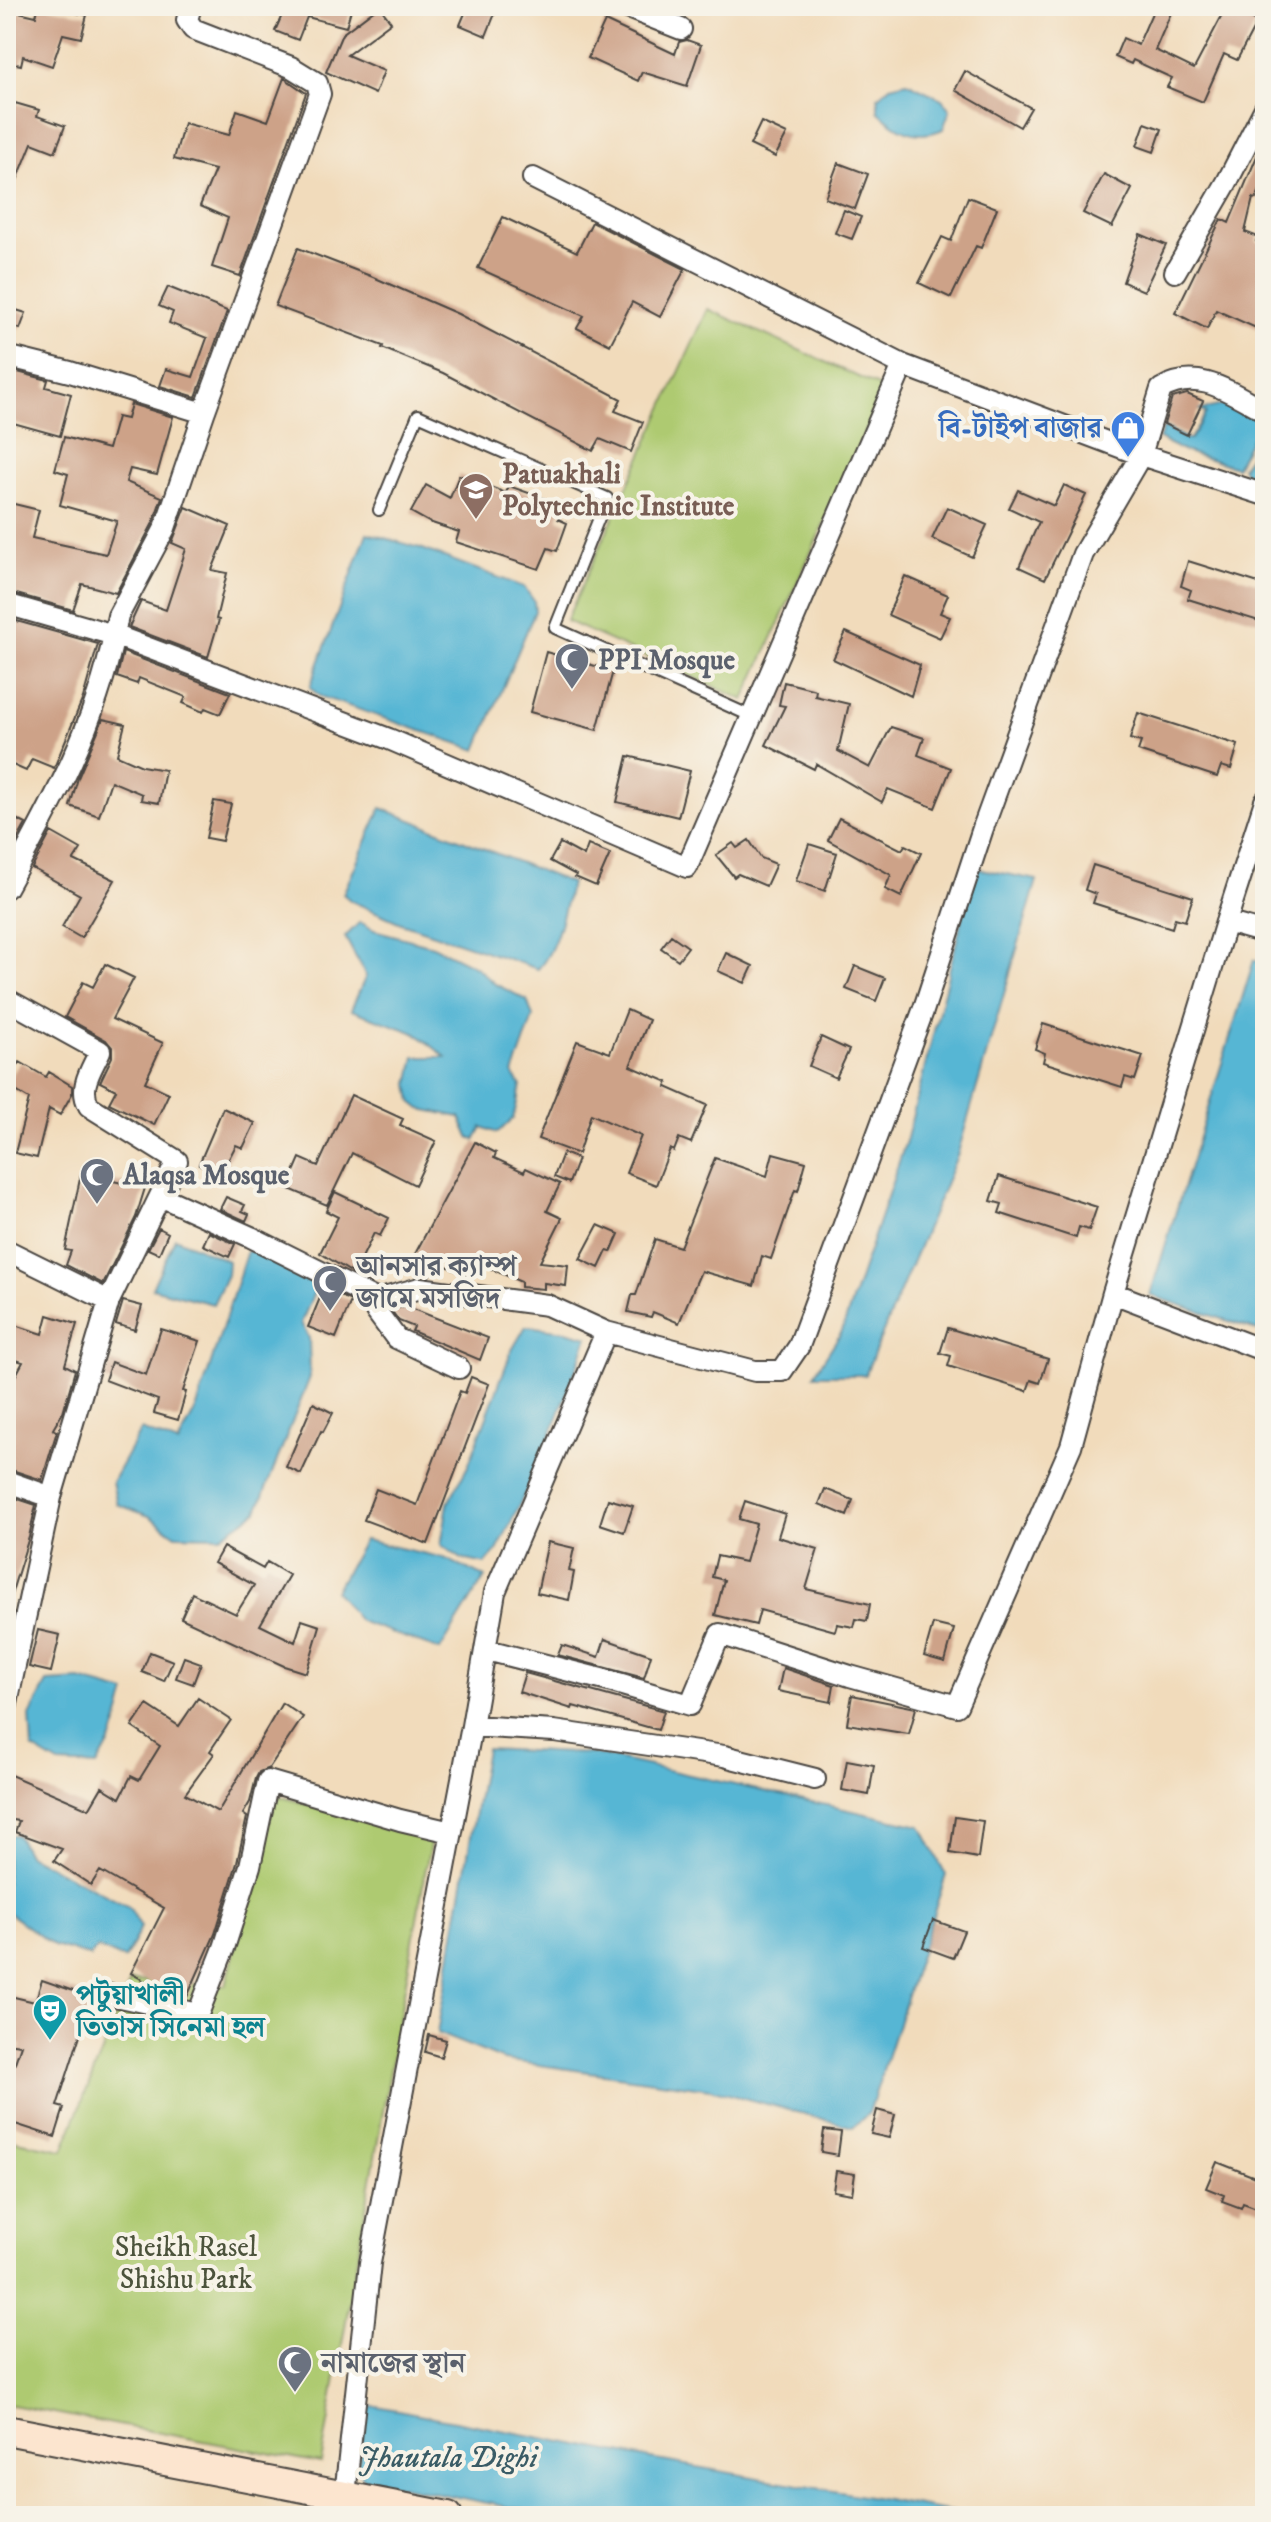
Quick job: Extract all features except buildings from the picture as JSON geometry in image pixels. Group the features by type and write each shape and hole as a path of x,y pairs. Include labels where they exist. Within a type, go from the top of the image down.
{"main road":[{"path":"6,2430 448,2516"}],"street":[{"path":"6,888 71,767 105,680 118,616 165,528 320,94 317,83 291,67 193,29 187,20 191,6"},
{"path":"623,6 681,29"},
{"path":"1254,6 1265,11"},
{"path":"1175,272 1265,108"},
{"path":"533,178 903,365 1141,455 1265,495"},
{"path":"6,356 204,413"},
{"path":"6,604 114,635 389,739 687,867 903,365"},
{"path":"160,1196 377,1300 420,1288 547,1305 606,1332 755,1371 782,1371 799,1346 923,1011 983,828 1083,554 1141,455 1161,389 1176,380 1195,379 1222,388 1265,411"},
{"path":"487,1650 690,1705 720,1634 957,1706 1071,1446 1113,1293 1265,801"},
{"path":"1226,922 1265,933"},
{"path":"6,999 100,1051 84,1086 84,1097 89,1106 177,1161 109,1301 51,1497 10,1661 6,1708"},
{"path":"6,1250 109,1301"},
{"path":"1113,1293 1265,1351"},
{"path":"377,1300 376,1311 396,1338 459,1368"},
{"path":"345,2495 370,2263 487,1650 495,1592 606,1332"},
{"path":"6,1481 51,1497"},
{"path":"472,1726 554,1731 724,1756 815,1779"},
{"path":"101,1993 198,2014 224,1948 250,1866 268,1781 451,1832"}],"lane":[{"path":"379,510 418,415 607,498 555,628 753,717"}],"green space":[{"path":"708,309 885,389 744,700 566,621"},
{"name":"Sheikh Rasel Shishu Park","path":"275,1795 431,1839 321,2463 6,2404 6,2139 63,2150 130,1981 226,1985"}],"water":[{"path":"907,82 942,99 950,110 943,129 925,134 908,132 878,111 878,97 890,86"},
{"path":"1223,405 1261,420 1236,467 1183,451 1159,439 1164,427 1190,439 1206,413 1200,410"},
{"path":"1265,434 1265,480 1246,475 1242,467"},
{"path":"367,533 420,548 524,587 534,601 535,611 477,750 319,696 310,687"},
{"path":"381,808 571,883 555,940 538,969 401,923 351,901 343,894"},
{"path":"975,868 1037,880 957,1156 865,1375 814,1375 842,1331 907,1138"},
{"path":"360,922 374,930 433,946 476,967 495,984 527,1000 533,1017 513,1074 521,1086 513,1119 497,1133 482,1127 475,1140 469,1137 460,1117 421,1109 412,1102 409,1084 415,1057 446,1057 415,1033 351,1010 366,976 345,937"},
{"path":"1254,960 1265,963 1265,1333 1150,1295"},
{"path":"175,1238 228,1261 227,1275 213,1304 152,1288"},
{"path":"258,1250 319,1281 301,1323 309,1338 310,1377 257,1511 221,1536 176,1535 149,1516 117,1504 112,1482 141,1430 178,1444 197,1407 247,1251"},
{"path":"526,1326 588,1337 543,1456 497,1551 485,1564 462,1559 441,1545 448,1503 468,1466 512,1350"},
{"path":"364,1540 444,1558 485,1577 440,1650 359,1621 335,1591"},
{"path":"80,1680 126,1693 113,1737 97,1766 59,1764 32,1748 30,1716 47,1682"},
{"path":"486,1749 595,1754 921,1826 946,1875 869,2113 853,2127 710,2089 504,2060 437,2033"},
{"path":"6,1835 17,1835 28,1855 129,1907 141,1927 125,1959 97,1948 90,1956 54,1946 6,1911"},
{"name":"Jhautala Dighi","path":"377,2406 651,2459 976,2516 556,2516 363,2479 357,2467 368,2407"}],"place":[{"name":"বি-টাইপ বাজার","path":"1128,459"},
{"name":"Patuakhali Polytechnic Institute","path":"476,521"},
{"name":"PPI Mosque","path":"572,691"},
{"name":"Alaqsa Mosque","path":"97,1206"},
{"name":"আনসার ক্যাম্প জামে মসজিদ","path":"330,1313"},
{"name":"পটুয়াখালী তিতাস সিনেমা হল","path":"50,2042"},
{"name":"নামাজের স্থান","path":"295,2394"}]}
